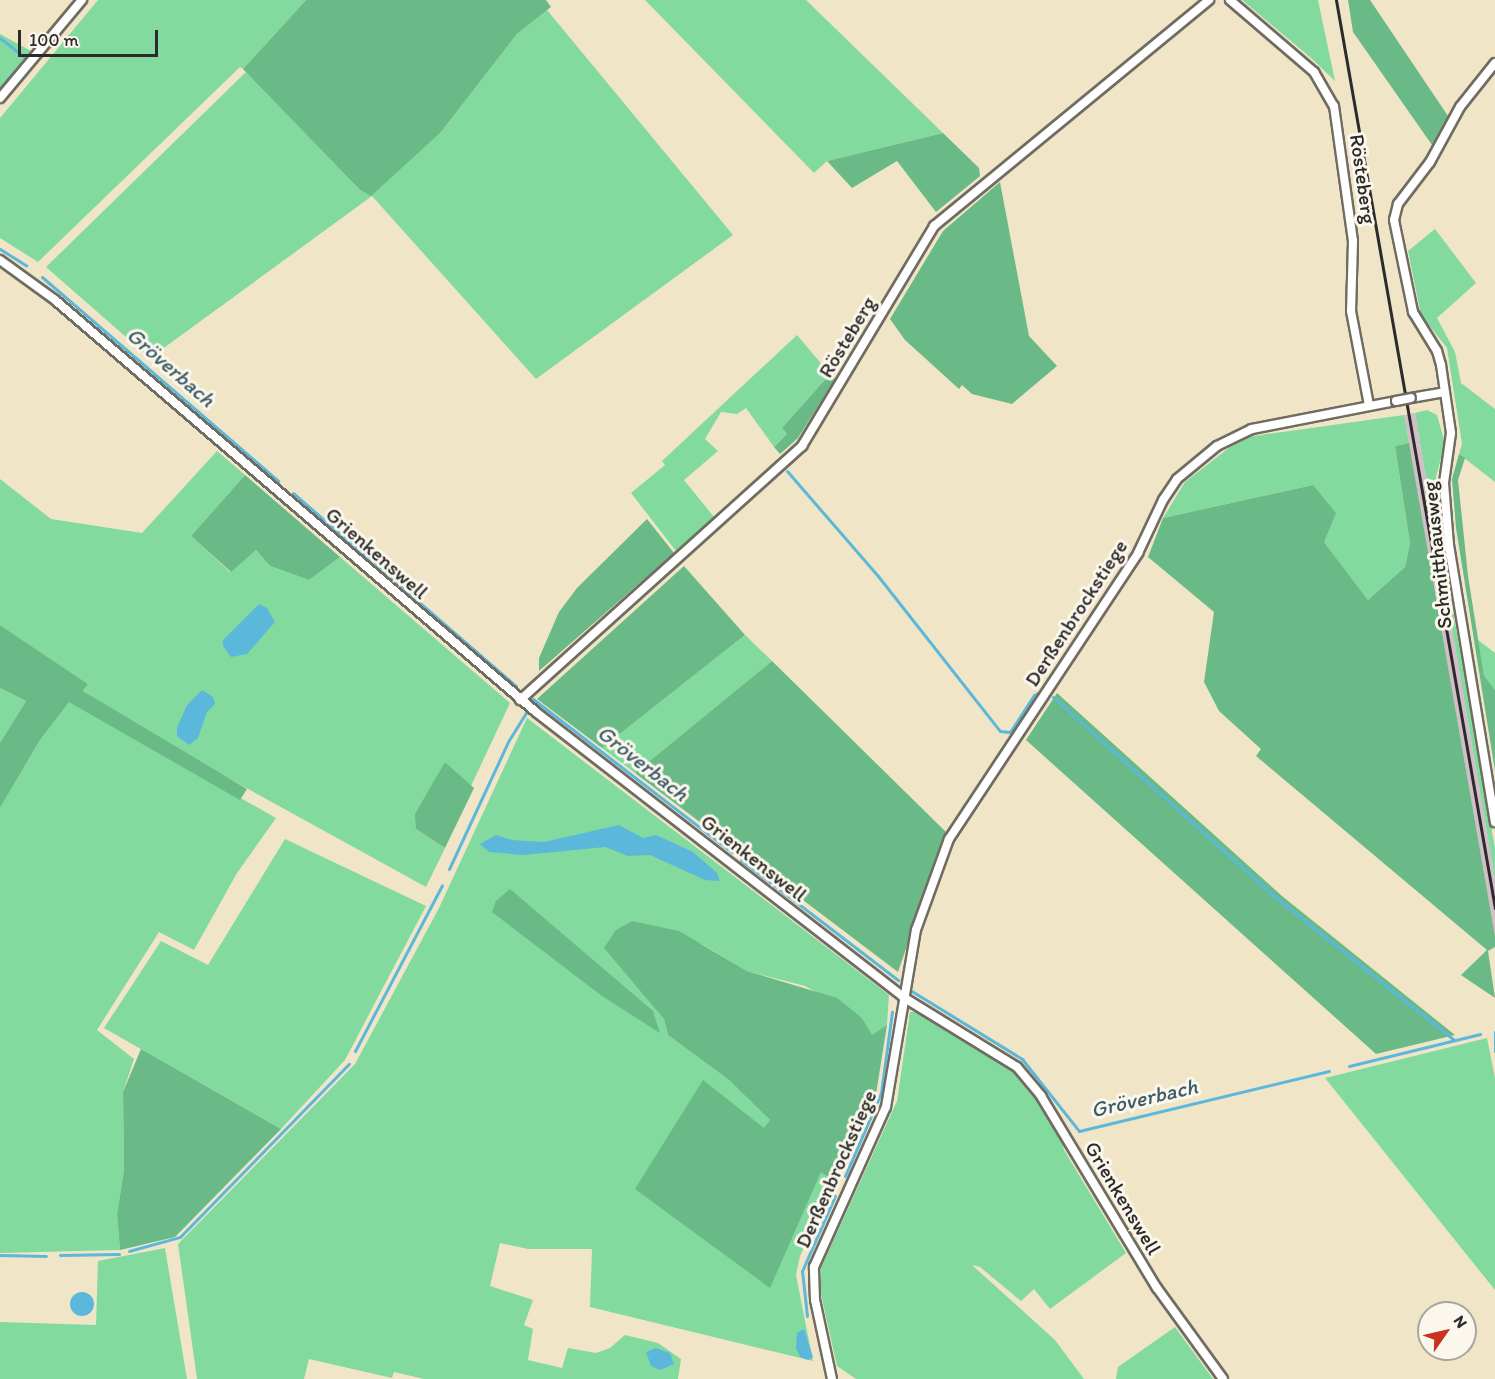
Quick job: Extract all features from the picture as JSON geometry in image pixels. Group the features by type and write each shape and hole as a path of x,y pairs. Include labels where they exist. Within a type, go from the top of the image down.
{"street":[{"path":"0,98 82,0"},
{"name":"Rösteberg","path":"520,700 802,446 934,226 1209,0"},
{"name":"Rösteberg","path":"1230,0 1314,72 1334,106 1353,242 1351,311 1369,405"},
{"path":"1444,392 1437,351 1411,305 1394,215 1430,162 1460,107 1495,63"},
{"name":"Grienkenswell","path":"0,260 55,300 520,700 903,997 1001,1056 1033,1084 1149,1276 1223,1379"},
{"name":"Derßenbrockstiege","path":"832,1379 814,1300 814,1267 886,1107 897,1063 903,997 916,930 949,839 1138,553 1163,500 1177,479 1217,446 1252,429 1444,392"},
{"name":"Schmitthausweg","path":"1444,392 1452,440 1444,483 1449,545 1495,822"}],"shaded area":[{"path":"1415,413 1495,879 1495,936 1404,415"}],"green space":[{"path":"98,0 306,0 243,69 240,67 38,262 0,238 0,118"},
{"path":"306,0 546,0 551,7 517,34 441,132 371,196 359,189 243,69"},
{"path":"645,0 806,0 943,133 827,161 814,173"},
{"path":"1242,0 1318,0 1335,81 1311,58"},
{"path":"1348,0 1370,0 1448,116 1432,145 1353,32"},
{"path":"547,10 733,235 536,379 372,196 150,358 46,267 246,72 359,189 441,132 517,34"},
{"path":"0,34 31,51 0,87"},
{"path":"943,133 979,168 980,176 936,212 897,161 852,188 827,161"},
{"path":"1000,182 1029,336 1057,366 1012,404 972,394 962,385 959,389 905,340 890,319 943,231"},
{"path":"1435,229 1476,283 1437,318 1455,352 1461,383 1495,409 1495,482 1459,454 1462,444 1447,348 1421,315 1408,251"},
{"path":"797,335 830,374 782,428 787,434 774,447 746,408 737,414 721,412 705,439 718,451 684,480 714,517 676,551 631,493 665,465 662,461"},
{"path":"830,374 835,379 798,438 780,454 774,447 787,434 782,428"},
{"path":"1427,410 1437,415 1445,443 1436,477 1447,577 1495,848 1495,879 1415,413"},
{"path":"1404,415 1409,443 1395,446 1410,543 1405,567 1368,600 1324,542 1313,485 1163,518 1185,482 1230,447 1253,436"},
{"path":"1409,443 1495,936 1495,947 1488,951 1495,998 1461,975 1487,950 1256,756 1261,749 1219,711 1204,682 1214,612 1148,557 1163,518 1313,485 1336,513 1324,542 1368,600 1405,567 1410,543 1395,446"},
{"path":"217,451 245,475 191,536 230,572 256,550 270,566 309,580 340,557 510,703 471,786 445,762 416,829 445,848 426,887 201,763 83,691 88,684 0,625 0,479 51,519 142,533"},
{"path":"1459,454 1465,458 1458,480 1468,576 1484,676 1495,690 1495,771 1456,528 1452,479"},
{"path":"245,475 340,557 309,580 270,566 256,550 231,572 191,536"},
{"path":"647,519 674,553 539,671 539,658 559,612 577,588"},
{"path":"684,566 745,635 602,748 537,699"},
{"path":"0,625 88,684 83,691 247,789 240,800 69,702 40,740 0,808 0,743 26,701 0,688"},
{"path":"745,635 772,661 635,773 602,748"},
{"path":"1478,640 1495,653 1495,690 1484,677"},
{"path":"772,661 946,832 898,972 635,773"},
{"path":"0,688 26,701 0,743"},
{"path":"1057,693 1282,896 1455,1035 1376,1054 1026,740"},
{"path":"69,701 276,818 237,873 194,950 159,932 97,1030 134,1059 123,1092 124,1170 117,1214 120,1250 0,1253 0,808 40,740"},
{"path":"527,718 889,995 887,1025 872,1036 862,1018 805,986 747,971 702,944 643,991 664,1019 668,1035 729,1080 770,1120 765,1128 835,1182 800,1256 796,1275 813,1361 590,1307 592,1249 528,1249 500,1243 490,1286 533,1300 524,1325 533,1329 528,1360 562,1368 568,1348 596,1353 610,1348 625,1335 658,1343 681,1359 678,1379 424,1379 394,1372 392,1378 309,1359 304,1379 197,1379 178,1244 355,1064 439,908"},
{"path":"445,762 474,788 445,848 416,829 415,814"},
{"path":"285,839 426,906 345,1060 281,1129 104,1028 161,941 208,965"},
{"path":"510,889 653,1011 660,1033 602,996 492,912 496,901"},
{"path":"632,921 679,931 747,971 837,998 862,1018 872,1035 887,1025 876,1094 860,1131 835,1182 821,1172 770,1288 635,1189 703,1080 764,1128 770,1120 729,1080 668,1035 664,1019 604,948 616,930"},
{"path":"910,1012 918,1012 1021,1077 1060,1134 1064,1150 1126,1253 1050,1309 1034,1289 1021,1301 980,1267 972,1265 1055,1340 1084,1379 856,1379 837,1366 820,1290 820,1270 897,1101"},
{"path":"1487,1038 1495,1078 1495,1290 1325,1078"},
{"path":"141,1049 281,1129 175,1237 120,1250 117,1214 124,1170 123,1092"},
{"path":"165,1248 187,1379 0,1379 0,1322 96,1325 98,1261"},
{"path":"1175,1327 1213,1379 1116,1379 1118,1367"}],"water":[{"path":"259,604 267,608 275,622 247,654 231,657 223,646 223,640"},
{"path":"202,690 213,697 215,704 207,712 198,738 189,745 177,736 177,728 187,705"},
{"path":"619,825 643,838 656,835 693,852 717,873 720,881 705,880 650,855 628,856 605,847 524,855 489,852 480,844 496,835 512,840 544,842"},
{"path":"82,1292 91,1295 94,1304 91,1313 82,1316 73,1313 70,1304 73,1295"},
{"path":"804,1329 813,1357 808,1360 800,1357 796,1348 797,1333"},
{"path":"656,1348 670,1353 674,1364 660,1370 651,1366 646,1352"}],"waterway":[{"path":"0,38 26,58"},
{"path":"0,88 21,64"},
{"name":"Gröverbach","path":"0,249 26,265"},
{"name":"Gröverbach","path":"42,277 278,481"},
{"path":"787,471 878,576 1000,731 1010,732 1034,695 1040,692"},
{"name":"Gröverbach","path":"293,493 516,686"},
{"path":"1053,697 1275,897 1454,1040"},
{"name":"Gröverbach","path":"533,699 732,852"},
{"path":"449,869 509,740 526,713"},
{"name":"Gröverbach","path":"741,860 898,980"},
{"path":"355,1051 442,885"},
{"name":"Gröverbach","path":"910,990 1022,1059 1079,1131 1329,1071"},
{"path":"845,1176 881,1093 892,1012"},
{"name":"Gröverbach","path":"1495,1032 1495,1051"},
{"name":"Gröverbach","path":"1349,1066 1480,1034"},
{"path":"129,1251 180,1237 349,1064"},
{"path":"807,1316 802,1271 835,1196"},
{"path":"60,1255 119,1254"},
{"path":"0,1255 46,1256"}],"railway":[{"path":"1336,0 1495,908"}]}
